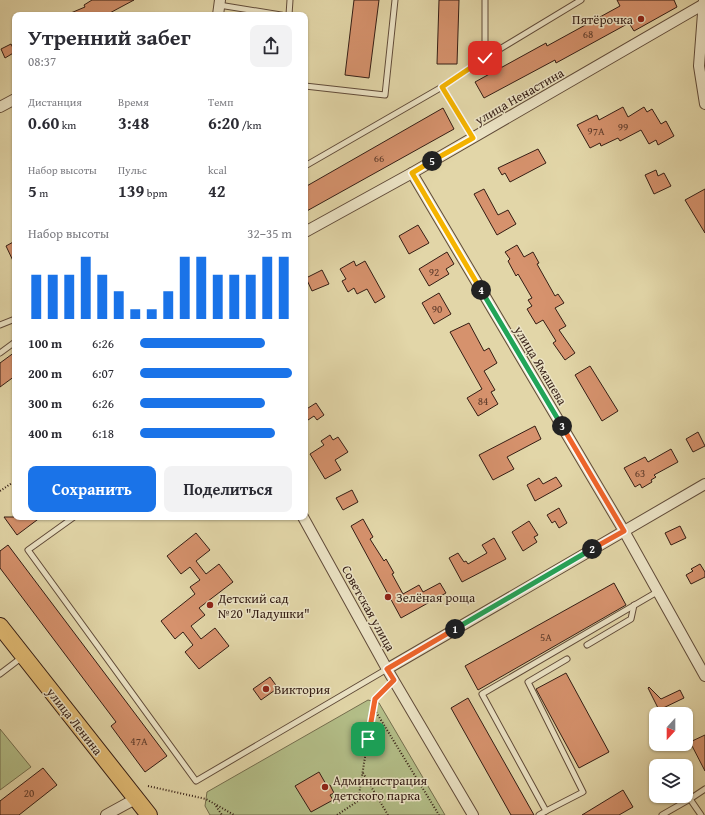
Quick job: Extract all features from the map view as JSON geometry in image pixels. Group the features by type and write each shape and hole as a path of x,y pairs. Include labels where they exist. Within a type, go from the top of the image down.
{"main road":[{"name":"улица Ленина","path":"0,626 149,815"}],"street":[{"path":"704,2 699,66 705,104"},
{"name":"улица Ненастина","path":"308,230 473,138 704,2"},
{"path":"0,107 12,101"},
{"name":"улица Ямашева","path":"412,173 624,531 705,676"},
{"path":"387,669 705,484"},
{"name":"Советская улица","path":"305,520 387,669 473,815"},
{"path":"106,815 137,798"}],"lane":[{"path":"288,12 290,0"},
{"path":"308,86 385,95 395,0"},
{"path":"485,0 485,58"},
{"path":"308,164 442,87 485,58 581,0"},
{"path":"219,7 258,12"},
{"path":"442,87 473,138"},
{"path":"0,326 12,320"},
{"path":"0,353 12,344"},
{"path":"70,520 28,550 196,781 387,669"},
{"path":"546,811 482,694 657,592"},
{"path":"587,645 631,620 634,605"},
{"path":"0,674 24,656"},
{"path":"539,815 583,792 528,682 567,659"},
{"path":"693,797 705,789"},
{"path":"662,815 683,803"},
{"path":"692,803 700,815"}],"path":[{"path":"0,491 12,483"},
{"path":"338,815 358,801 375,699 394,680"},
{"path":"373,707 439,815"},
{"path":"363,772 388,815"},
{"path":"148,786 206,799 234,815"},
{"path":"216,804 222,815"}],"green space":[{"path":"368,700 379,703 445,815 210,815 205,806 207,792"},
{"path":"0,729 31,767 0,790"}],"building":[{"path":"92,0 134,0 112,12 73,12 85,7 84,5"},
{"path":"354,0 379,0 369,78 345,75"},
{"path":"439,0 459,0 457,64 437,64"},
{"path":"617,0 674,0 677,7 634,31 629,23 556,63 555,60 484,98 475,82 546,43 547,46 620,6"},
{"path":"11,44 12,54 5,58 1,49"},
{"path":"623,107 628,117 644,107 647,112 652,109 661,124 666,121 674,136 658,145 656,140 649,144 641,130 620,141 618,138 601,146 600,143 590,148 577,125 597,115 599,120"},
{"path":"443,108 454,129 308,210 308,185"},
{"path":"538,149 546,163 510,182 505,173 502,175 498,168"},
{"path":"656,170 658,176 664,173 671,186 654,194 645,175"},
{"path":"484,189 498,215 508,210 516,224 497,235 474,194"},
{"path":"705,189 705,233 685,200"},
{"path":"418,225 429,243 409,254 399,236"},
{"path":"12,243 12,259 6,246"},
{"path":"517,245 524,257 533,252 539,263 537,264 555,296 558,294 564,303 555,308 566,326 559,330 575,353 565,360 553,343 556,341 543,320 536,324 527,309 532,306 528,300 532,298 518,274 516,276 508,261 510,259 505,252"},
{"path":"447,252 454,264 446,269 449,274 429,286 419,269"},
{"path":"354,261 356,266 365,261 385,297 375,303 367,289 357,294 354,288 348,292 342,281 346,279 340,269"},
{"path":"322,270 329,284 312,291 308,282 308,277"},
{"path":"439,293 451,314 434,324 422,303"},
{"path":"469,323 484,351 489,348 497,363 484,371 495,390 491,392 498,404 478,416 467,398 482,389 450,332"},
{"path":"12,354 12,378 0,387 0,363"},
{"path":"590,366 618,411 602,421 575,375"},
{"path":"316,403 324,415 317,420 314,416 308,420 308,408"},
{"path":"535,426 541,439 507,457 514,469 493,480 479,455"},
{"path":"698,432 705,446 693,452 686,439"},
{"path":"330,435 333,440 338,437 348,452 335,460 341,470 325,479 310,454 324,445 321,441"},
{"path":"671,449 678,462 654,475 656,477 651,480 652,482 642,488 640,484 635,487 624,468 645,457 648,462"},
{"path":"556,477 562,486 535,501 527,485 539,478 543,484"},
{"path":"352,490 358,502 343,510 336,498"},
{"path":"559,508 567,523 559,528 555,521 552,523 547,515"},
{"path":"4,517 12,517 12,520 37,520 17,535"},
{"path":"363,519 373,537 370,539 384,561 386,559 403,594 419,585 423,592 440,583 446,593 401,618 351,526"},
{"path":"529,521 538,535 534,537 537,542 523,551 512,532"},
{"path":"680,526 686,538 671,545 665,533"},
{"path":"196,533 210,550 196,561 206,574 219,564 233,582 199,608 205,615 191,626 201,639 215,628 229,646 199,669 185,652 193,645 183,632 175,639 161,621 195,594 190,587 200,580 190,567 181,574 167,556"},
{"path":"494,538 506,559 462,582 449,558 458,553 464,562 466,561 468,564 487,553 482,545"},
{"path":"8,545 167,756 145,772 111,726 116,722 0,568 0,551"},
{"path":"700,564 705,572 705,577 691,584 686,575 693,571 691,569"},
{"path":"614,583 626,605 478,690 465,666"},
{"path":"566,673 609,752 579,768 536,689"},
{"name":"Виктория","path":"270,677 278,688 261,700 253,689"},
{"path":"649,687 661,699 680,690 684,698 665,707 658,707 648,688"},
{"path":"468,698 534,815 511,815 451,708"},
{"path":"705,735 705,771 693,748 693,741"},
{"path":"43,768 57,785 19,815 0,815 0,801"},
{"path":"319,772 327,786 330,785 334,793 330,795 333,800 311,812 295,786"},
{"path":"623,790 633,807 619,815 582,815"}],"place":[{"name":"Пятёрочка","path":"641,19"},
{"name":"Зелёная роща","path":"388,597"},
{"name":"Детский сад №20 \"Ладушки\"","path":"210,605"},
{"name":"Виктория","path":"266,689"},
{"name":"Администрация детского парка","path":"325,787"}],"route":[{"path":"368,739 374,701 394,680 387,669 624,531 412,173 473,138 442,87 485,58"}]}
